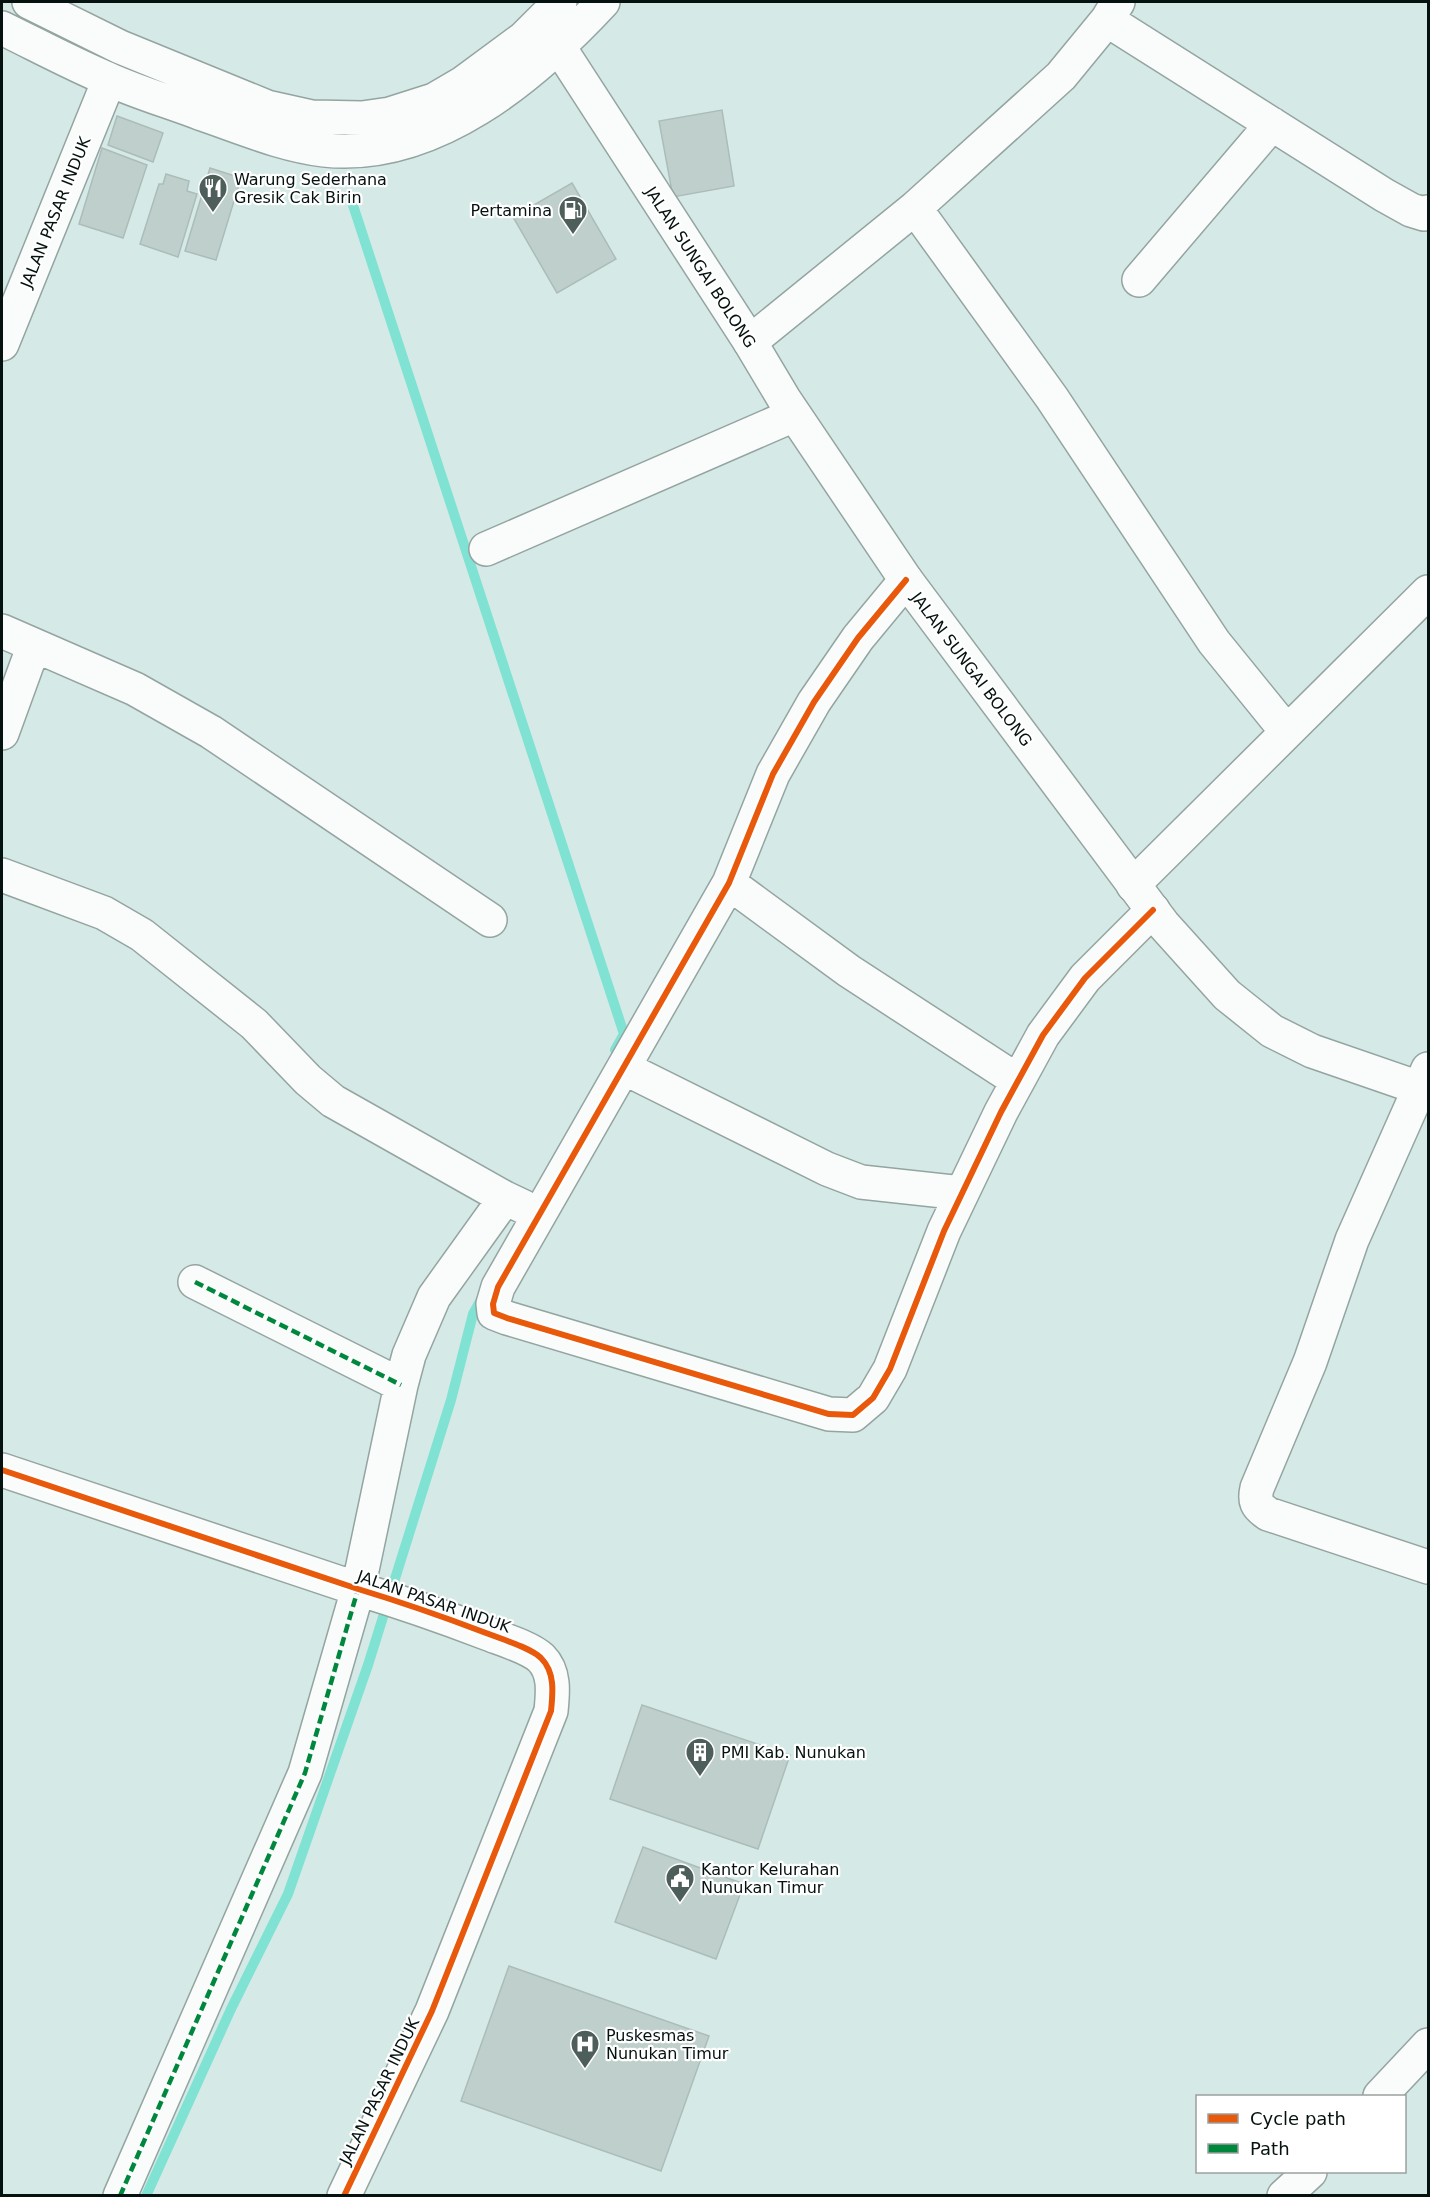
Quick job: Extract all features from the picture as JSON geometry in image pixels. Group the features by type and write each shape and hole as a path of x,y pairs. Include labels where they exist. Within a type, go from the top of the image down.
{"street":[{"path":"29,2 120,47 267,107 312,117 362,118 390,114 434,100 464,83 524,38 560,2"},
{"path":"2,28 109,80 281,142 326,150 370,150 404,143 451,125 479,109 560,47 603,2"},
{"path":"750,342 915,208 1061,76 1113,11 1272,124 1410,210 1424,214 1428,212"},
{"name":"JALAN SUNGAI BOLONG","path":"560,47 750,342 794,415 906,580 1143,897 1227,995 1272,1030 1312,1051 1426,1083"},
{"name":"JALAN PASAR INDUK","path":"2,344 109,80"},
{"path":"1138,280 1272,124"},
{"path":"915,208 1052,398 1214,642 1287,732"},
{"path":"486,549 794,415"},
{"path":"120,2196 305,1773 366,1591 400,1385 409,1355 434,1297 525,1208 624,1068 729,883 773,774 814,702 858,638 906,580"},
{"path":"525,1208 498,1287 493,1304 494,1313 829,1414 853,1415 873,1398 890,1369 944,1231 1043,1035 1143,897 1287,732 1428,592"},
{"path":"2,631 135,689 211,732 490,920"},
{"path":"2,733 33,645"},
{"path":"2,875 104,913 135,931 254,1024 308,1080 333,1101 525,1208"},
{"path":"729,883 849,971 1018,1081"},
{"path":"624,1068 827,1169 861,1182 962,1193"},
{"path":"1426,1083 1352,1240 1311,1362 1257,1488 1255,1499 1258,1508 1268,1514 1428,1567"},
{"path":"195,1282 400,1385"},
{"name":"JALAN PASAR INDUK","path":"2,1470 406,1603 512,1642 540,1657 550,1670 553,1690 550,1711 432,2011 344,2196"},
{"path":"1382,2095 1428,2045"},
{"path":"1284,2196 1309,2173"}],"building":[{"path":"722,110 734,186 673,197 659,121"},
{"path":"117,116 163,133 153,162 108,145"},
{"path":"102,148 147,165 123,238 79,224"},
{"name":"Warung Sederhana Gresik Cak Birin","path":"210,168 241,178 216,260 185,251"},
{"path":"166,174 189,181 187,191 197,194 178,257 140,244 159,184 163,184"},
{"path":"572,183 616,259 557,293 513,217"},
{"name":"PMI Kab. Nunukan","path":"642,1705 790,1755 758,1849 610,1799"},
{"name":"Kantor Kelurahan Nunukan Timur","path":"643,1847 744,1884 716,1959 615,1922"},
{"name":"Puskesmas Nunukan Timur","path":"509,1966 709,2036 661,2171 461,2101"}],"waterway":[{"path":"350,196 624,1034 615,1050"},
{"path":"146,2196 231,2009 288,1894 368,1665 451,1400 473,1314 483,1296"}],"marked path":[{"path":"195,1282 401,1385"},
{"path":"120,2196 305,1773 358,1589"}],"cycle path":[{"path":"906,580 858,638 814,702 773,774 729,883 498,1287 493,1304 494,1313 829,1414 853,1415 873,1398 890,1369 944,1231 1001,1112 1043,1035 1085,978 1153,910"},
{"path":"2,1470 454,1621 529,1650 541,1658 549,1670 552,1690 551,1711 432,2011 344,2196"}],"place":[{"name":"Warung Sederhana Gresik Cak Birin","path":"213,214"},
{"name":"Pertamina","path":"573,236"},
{"name":"PMI Kab. Nunukan","path":"700,1778"},
{"name":"Kantor Kelurahan Nunukan Timur","path":"680,1904"},
{"name":"Puskesmas Nunukan Timur","path":"585,2070"}]}
